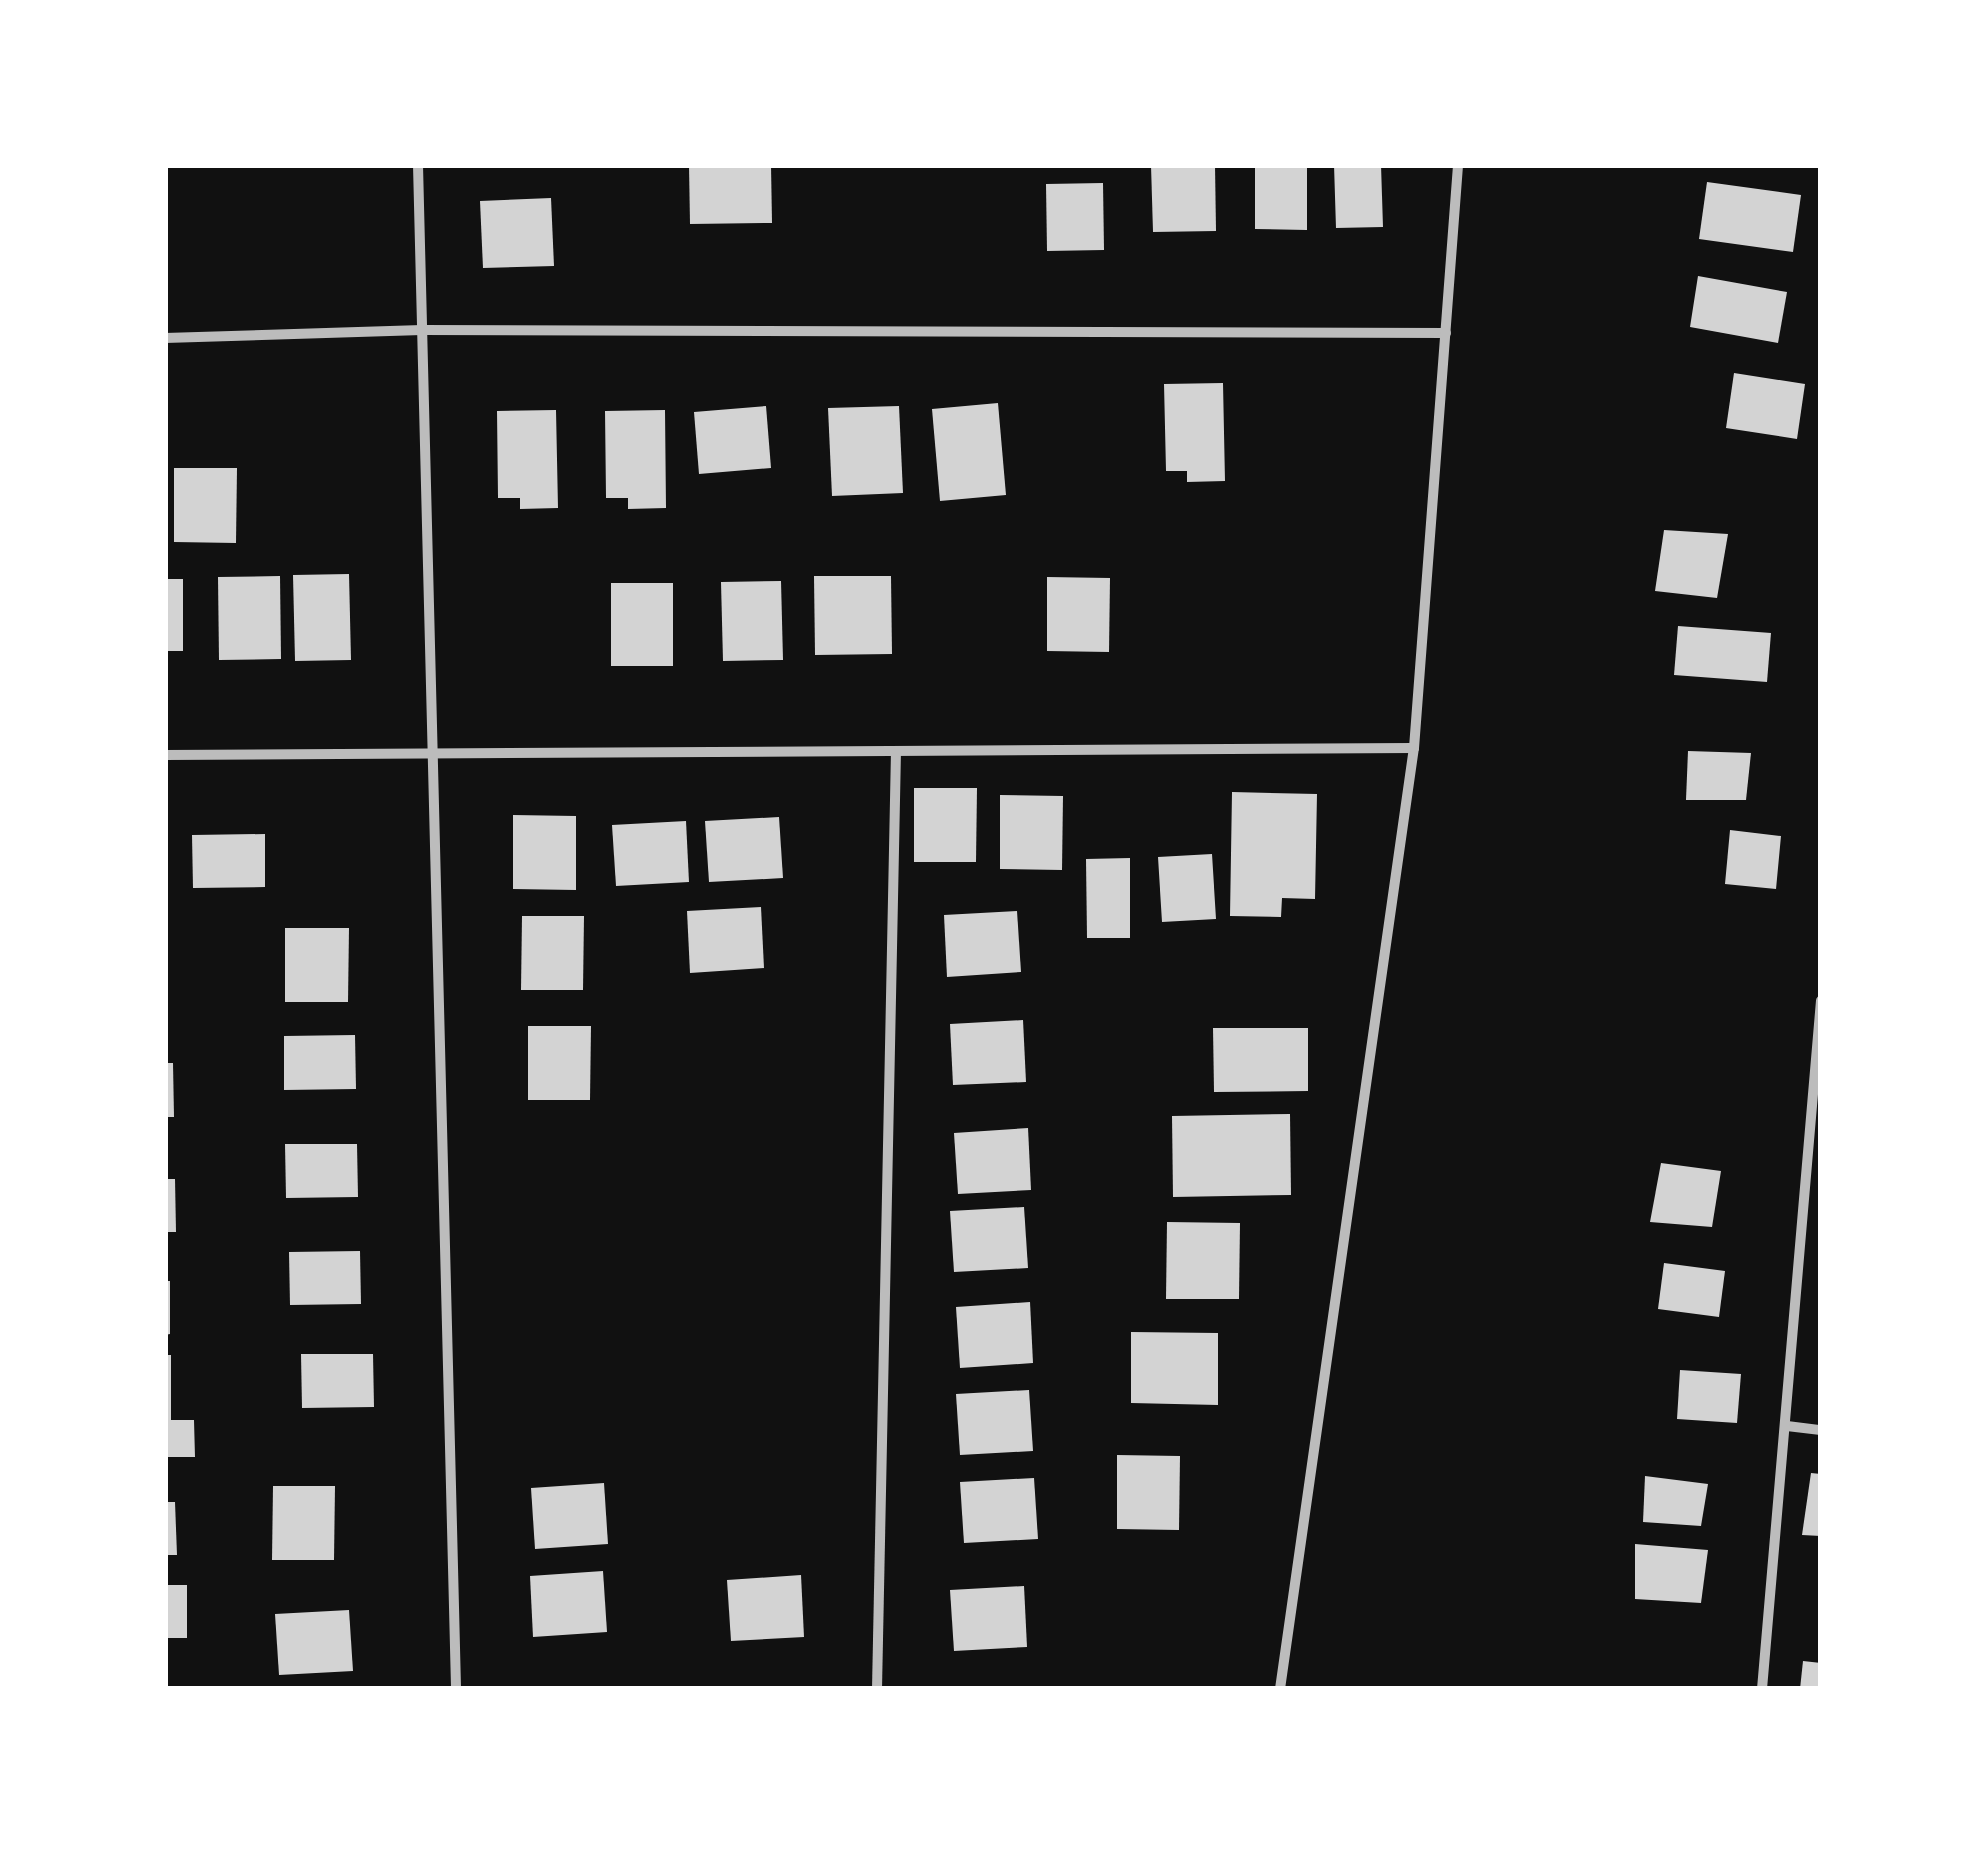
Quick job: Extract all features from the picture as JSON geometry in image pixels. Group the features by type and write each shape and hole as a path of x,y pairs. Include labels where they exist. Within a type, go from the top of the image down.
{"street":[{"path":"418,165 456,1689"},
{"path":"1280,1689 1414,748 1458,165"},
{"path":"165,338 422,330 1446,333"},
{"path":"165,756 1414,748"},
{"path":"876,1689 896,751"},
{"path":"1762,1689 1821,1001"},
{"path":"1787,1426 1821,1430"}],"building":[{"path":"689,165 771,165 772,223 690,224"},
{"path":"1151,165 1215,165 1216,231 1153,232"},
{"path":"1255,165 1307,165 1307,230 1255,229"},
{"path":"1334,165 1381,165 1383,227 1336,228"},
{"path":"1707,182 1801,195 1793,252 1699,239"},
{"path":"1103,183 1104,250 1047,251 1046,184"},
{"path":"551,198 554,266 483,268 480,201"},
{"path":"1698,276 1787,292 1778,343 1690,327"},
{"path":"1734,373 1805,384 1797,439 1726,428"},
{"path":"1223,383 1225,481 1187,482 1187,471 1166,471 1164,384"},
{"path":"998,403 1006,495 940,501 932,409"},
{"path":"766,406 771,468 699,474 694,412"},
{"path":"899,406 903,493 832,496 828,408"},
{"path":"556,410 558,508 520,509 520,498 498,498 497,411"},
{"path":"665,410 666,508 628,509 628,498 606,498 605,411"},
{"path":"174,468 237,468 236,543 174,542"},
{"path":"1664,530 1728,534 1717,598 1655,591"},
{"path":"349,574 351,660 295,661 293,575"},
{"path":"280,576 281,659 219,660 218,577"},
{"path":"814,576 891,576 892,654 815,655"},
{"path":"1047,577 1110,578 1109,652 1047,651"},
{"path":"165,579 183,579 183,651 165,651"},
{"path":"781,581 783,660 723,661 721,582"},
{"path":"611,583 673,583 673,666 611,666"},
{"path":"1678,626 1771,633 1767,682 1674,675"},
{"path":"1688,751 1751,753 1746,800 1686,800"},
{"path":"914,788 977,788 976,862 914,862"},
{"path":"1232,792 1317,794 1315,899 1282,898 1281,917 1230,916"},
{"path":"1000,795 1063,796 1062,870 1000,869"},
{"path":"513,815 576,816 576,890 513,889"},
{"path":"779,817 783,878 709,882 705,821"},
{"path":"686,821 689,882 616,886 612,825"},
{"path":"1730,830 1781,836 1776,889 1725,884"},
{"path":"265,834 265,887 193,888 192,835"},
{"path":"1212,854 1216,919 1162,922 1158,857"},
{"path":"1130,858 1130,938 1087,938 1086,859"},
{"path":"761,907 764,968 690,973 687,911"},
{"path":"1017,911 1021,972 947,977 944,915"},
{"path":"522,916 584,916 583,990 521,990"},
{"path":"285,928 349,928 348,1002 285,1002"},
{"path":"1023,1020 1026,1082 953,1085 950,1024"},
{"path":"528,1026 591,1026 590,1100 528,1100"},
{"path":"1213,1028 1308,1028 1308,1091 1214,1092"},
{"path":"355,1035 356,1089 284,1090 284,1036"},
{"path":"165,1063 173,1063 174,1117 165,1117"},
{"path":"1290,1114 1291,1195 1173,1197 1172,1116"},
{"path":"1028,1128 1031,1190 958,1194 954,1133"},
{"path":"285,1144 357,1144 358,1197 286,1198"},
{"path":"1661,1163 1721,1171 1712,1227 1650,1222"},
{"path":"165,1179 175,1179 176,1232 165,1232"},
{"path":"1024,1207 1028,1268 954,1272 950,1211"},
{"path":"1167,1222 1240,1223 1239,1299 1166,1299"},
{"path":"360,1251 361,1304 290,1305 289,1252"},
{"path":"1664,1263 1725,1271 1719,1317 1658,1309"},
{"path":"165,1281 170,1281 170,1334 165,1335"},
{"path":"1030,1302 1033,1363 960,1368 956,1307"},
{"path":"1131,1332 1218,1333 1218,1405 1131,1403"},
{"path":"301,1354 373,1354 374,1407 302,1408"},
{"path":"165,1355 171,1355 171,1420 194,1420 195,1457 165,1457"},
{"path":"1680,1370 1741,1374 1737,1423 1677,1419"},
{"path":"1029,1390 1033,1451 960,1455 956,1394"},
{"path":"1117,1455 1180,1456 1179,1530 1117,1529"},
{"path":"1811,1473 1821,1474 1821,1536 1802,1535"},
{"path":"1645,1476 1708,1484 1701,1526 1643,1522"},
{"path":"1034,1478 1038,1539 964,1543 960,1482"},
{"path":"604,1483 608,1544 535,1549 531,1488"},
{"path":"273,1486 335,1486 334,1560 272,1560"},
{"path":"165,1502 175,1502 177,1555 165,1555"},
{"path":"1635,1544 1708,1550 1701,1603 1635,1599"},
{"path":"603,1571 607,1632 533,1637 530,1576"},
{"path":"801,1575 804,1637 731,1641 727,1580"},
{"path":"165,1585 187,1585 187,1638 165,1638"},
{"path":"1024,1586 1027,1647 954,1651 950,1590"},
{"path":"349,1610 353,1671 279,1675 275,1614"},
{"path":"1803,1661 1821,1663 1821,1689 1800,1689"}]}
